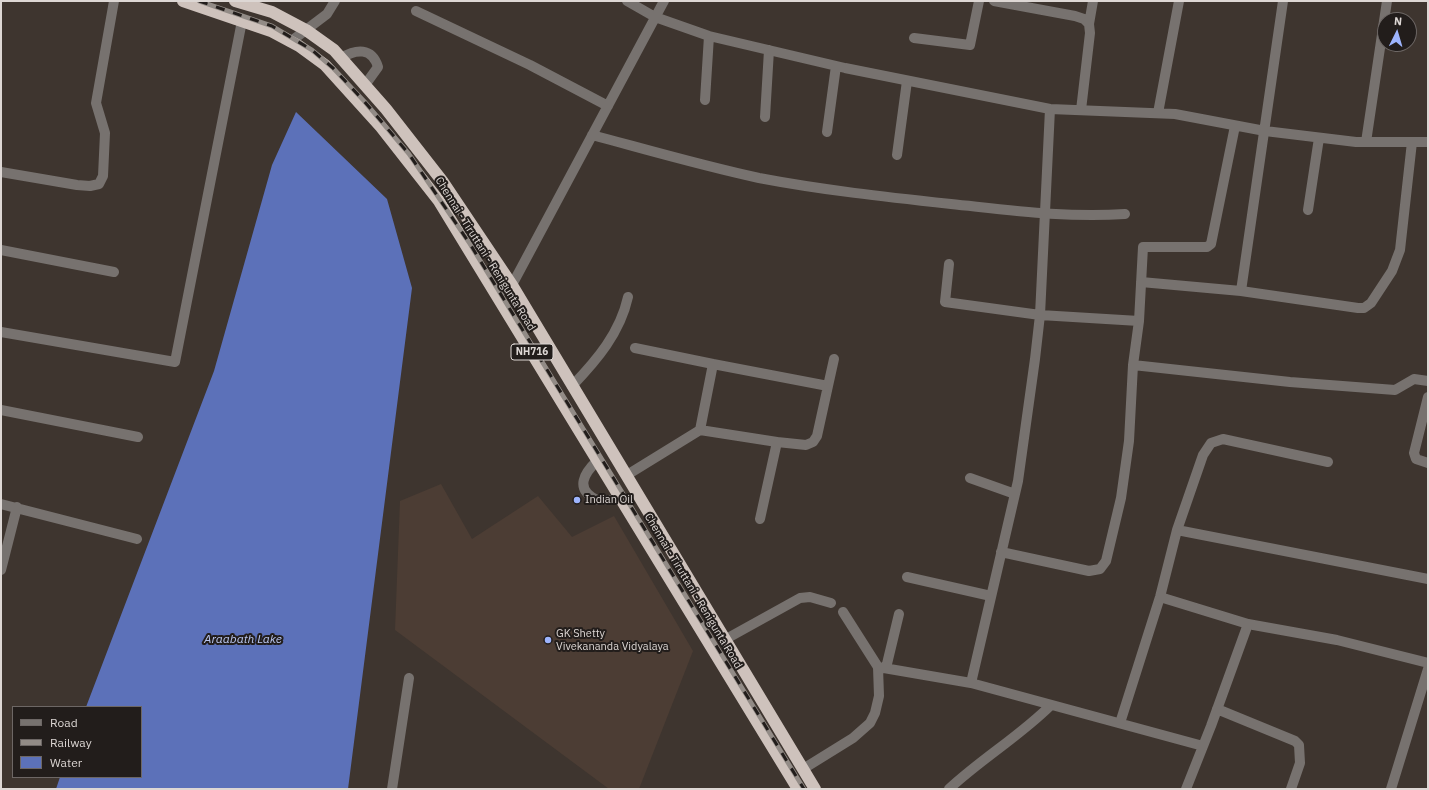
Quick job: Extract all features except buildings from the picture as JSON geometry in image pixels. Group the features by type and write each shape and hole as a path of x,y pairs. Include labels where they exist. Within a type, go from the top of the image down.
{"highway":[{"name":"Chennai - Tiruttani - Renigunta Road","path":"183,1 271,31 299,46 325,65 381,127 438,201 598,460 798,789"},
{"name":"Chennai - Tiruttani - Renigunta Road","path":"235,1 272,12 306,30 334,50 386,108 443,182 512,285 815,789"}],"street":[{"path":"1,172 77,185 90,186 99,184 103,176 105,133 96,103 114,1"},
{"path":"290,42 328,14 335,1"},
{"path":"627,1 655,17 709,36 836,66 1050,109 1158,113 1265,131 1319,138 1366,142 1428,142"},
{"path":"496,294 512,285 664,1"},
{"path":"914,38 970,45 979,1"},
{"path":"994,1 1075,16 1084,19 1089,24"},
{"path":"1081,110 1090,33 1089,24 1093,1"},
{"path":"1158,113 1179,1"},
{"path":"1240,291 1265,131 1283,1"},
{"path":"1366,142 1387,1"},
{"path":"416,11 530,65 608,106"},
{"path":"1,332 175,362 242,21"},
{"path":"705,100 709,36"},
{"path":"341,58 357,50 367,53 376,60 378,67 365,85"},
{"path":"765,117 769,50"},
{"path":"827,132 836,66"},
{"path":"896,155 907,81"},
{"path":"971,683 1015,494 1040,315 1050,109"},
{"path":"1001,552 1089,571 1100,569 1106,561 1121,498 1129,441 1133,366 1139,321 1143,247 1207,247 1211,244 1235,126"},
{"path":"592,135 759,178 826,190 1046,214 1091,216 1125,214"},
{"path":"1308,210 1319,138"},
{"path":"1141,282 1240,291 1364,308 1371,303 1392,271 1400,250 1412,142"},
{"path":"1,250 114,272"},
{"path":"949,264 945,302 1040,315 1139,321"},
{"path":"572,386 607,345 624,315 628,297"},
{"path":"635,348 828,386"},
{"path":"627,475 700,430 777,442 806,445 813,442 817,436 834,359"},
{"path":"700,430 713,364"},
{"path":"1133,366 1290,382 1395,390 1414,379 1421,378 1428,381"},
{"path":"1428,396 1414,453 1416,458 1428,463"},
{"path":"1,410 138,436"},
{"path":"1120,723 1160,597 1177,530 1203,455 1211,443 1223,439 1328,462"},
{"path":"760,519 777,442"},
{"path":"598,460 585,473 582,482 586,491 592,498 597,500 622,500"},
{"path":"970,478 1015,494"},
{"path":"1,504 136,539"},
{"path":"1,570 17,507"},
{"path":"1177,530 1428,579"},
{"path":"907,577 991,596"},
{"path":"1160,597 1248,624 1337,640 1428,663"},
{"path":"726,639 800,598 810,598 831,604"},
{"path":"843,612 882,668 971,683 1203,746"},
{"path":"803,769 853,738 870,723 875,713 878,701 882,668 899,614"},
{"path":"1186,789 1248,624"},
{"path":"1391,789 1428,669"},
{"path":"392,789 409,678"},
{"path":"949,789 967,772 1038,718 1051,705"},
{"path":"1217,709 1295,741 1299,745 1300,762 1291,789"}],"shaded area":[{"name":"GK Shetty Vivekananda Vidyalaya","path":"441,484 472,539 538,496 572,537 614,516 693,651 639,789 609,789 395,630 400,501"}],"water":[{"name":"Araabath Lake","path":"296,112 387,199 412,288 348,789 56,789 60,778 142,778 142,706 86,706 214,371 272,165"}],"railway":[{"path":"199,1 272,26 312,50 333,68 364,101 409,154 470,244 804,789"}],"place":[{"name":"Indian Oil","path":"577,500"},
{"name":"GK Shetty Vivekananda Vidyalaya","path":"548,640"}]}
